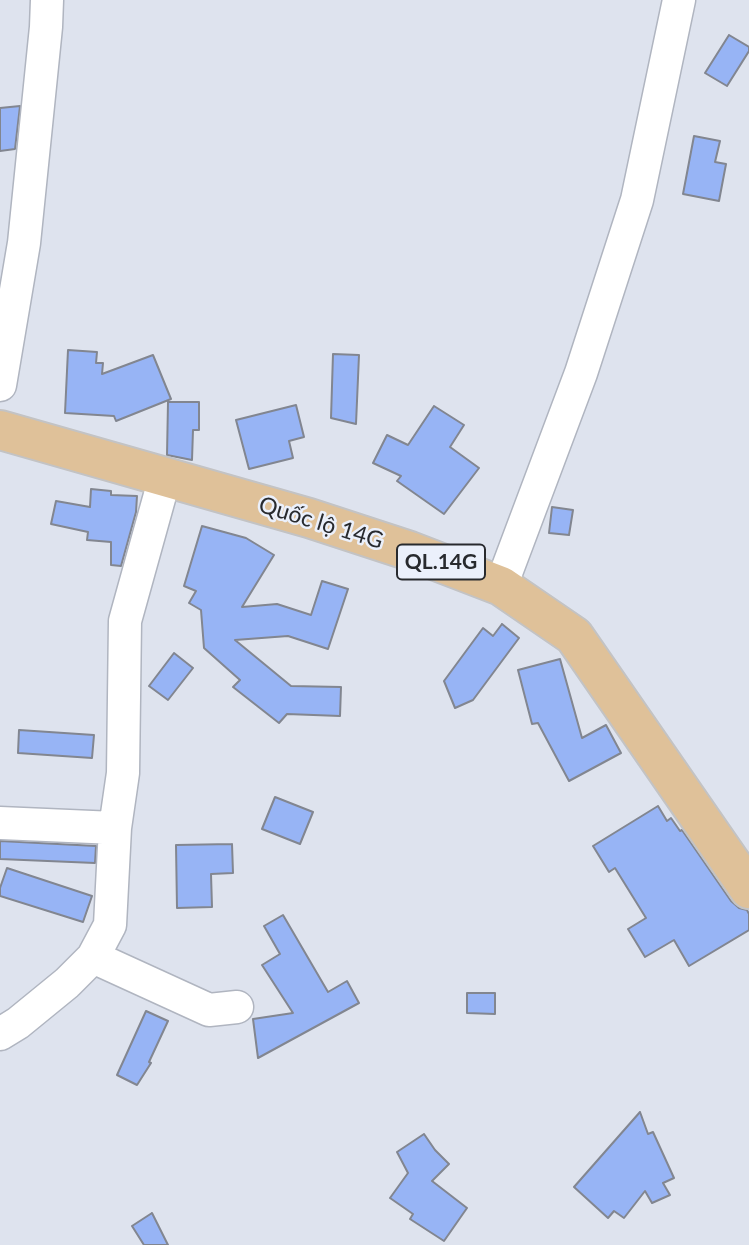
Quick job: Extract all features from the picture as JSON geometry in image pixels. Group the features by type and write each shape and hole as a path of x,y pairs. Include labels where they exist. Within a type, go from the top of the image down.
{"main road":[{"name":"Quốc lộ 14G","path":"0,430 309,518 411,551 501,586 575,636 749,889"}],"street":[{"path":"0,385 24,243 47,26 47,0"},
{"path":"501,586 581,373 637,200 678,0"},
{"path":"0,1034 18,1023 67,983 93,957 110,925 115,828 123,774 125,621 165,477"},
{"path":"0,823 115,828"},
{"path":"93,957 209,1010 237,1007"}],"building":[{"path":"729,35 749,47 749,51 727,86 705,73"},
{"path":"20,106 15,149 0,151 0,108"},
{"path":"694,136 720,141 715,162 726,164 719,201 683,194"},
{"path":"68,350 97,352 96,363 103,363 102,374 153,355 171,399 116,421 114,416 65,413"},
{"path":"333,354 359,355 356,424 331,418"},
{"path":"168,402 199,402 199,430 193,430 192,460 167,455"},
{"path":"296,405 304,437 289,441 293,458 249,469 236,420"},
{"path":"434,406 464,425 450,447 479,468 444,514 397,481 401,476 373,463 387,435 408,445"},
{"path":"91,489 111,491 111,495 137,496 136,512 121,566 111,565 111,542 87,540 88,532 51,524 56,501 90,507"},
{"path":"552,507 573,510 569,535 549,533"},
{"path":"202,526 246,538 274,555 242,607 277,604 311,615 322,581 348,589 328,649 288,636 235,640 291,686 341,687 340,716 287,714 279,723 233,687 240,680 204,648 201,610 189,603 196,591 184,586"},
{"path":"502,624 519,638 473,700 455,708 444,681 483,628 493,636"},
{"path":"174,653 193,668 168,700 149,686"},
{"path":"560,659 582,738 606,725 621,753 569,781 538,723 532,724 518,670"},
{"path":"19,730 94,735 92,758 18,753"},
{"path":"275,797 313,812 300,844 262,829"},
{"path":"658,806 667,821 671,818 680,831 682,830 731,901 749,914 749,930 689,966 674,940 645,957 628,929 646,918 615,868 609,872 593,846"},
{"path":"0,841 96,846 95,863 0,859"},
{"path":"232,844 233,873 211,874 212,907 177,908 176,845"},
{"path":"7,868 92,896 83,922 0,896"},
{"path":"283,915 328,992 347,981 359,1003 258,1058 253,1019 293,1013 262,965 280,954 264,926"},
{"path":"467,993 495,993 495,1014 467,1013"},
{"path":"146,1011 168,1021 149,1062 151,1063 137,1085 117,1075"},
{"path":"640,1112 648,1134 653,1132 674,1178 663,1183 670,1195 652,1203 645,1191 624,1218 614,1211 608,1218 574,1187"},
{"path":"424,1134 449,1164 432,1181 467,1208 444,1241 410,1219 413,1214 390,1198 408,1173 397,1152"},
{"path":"152,1213 168,1245 144,1245 132,1226"}]}
